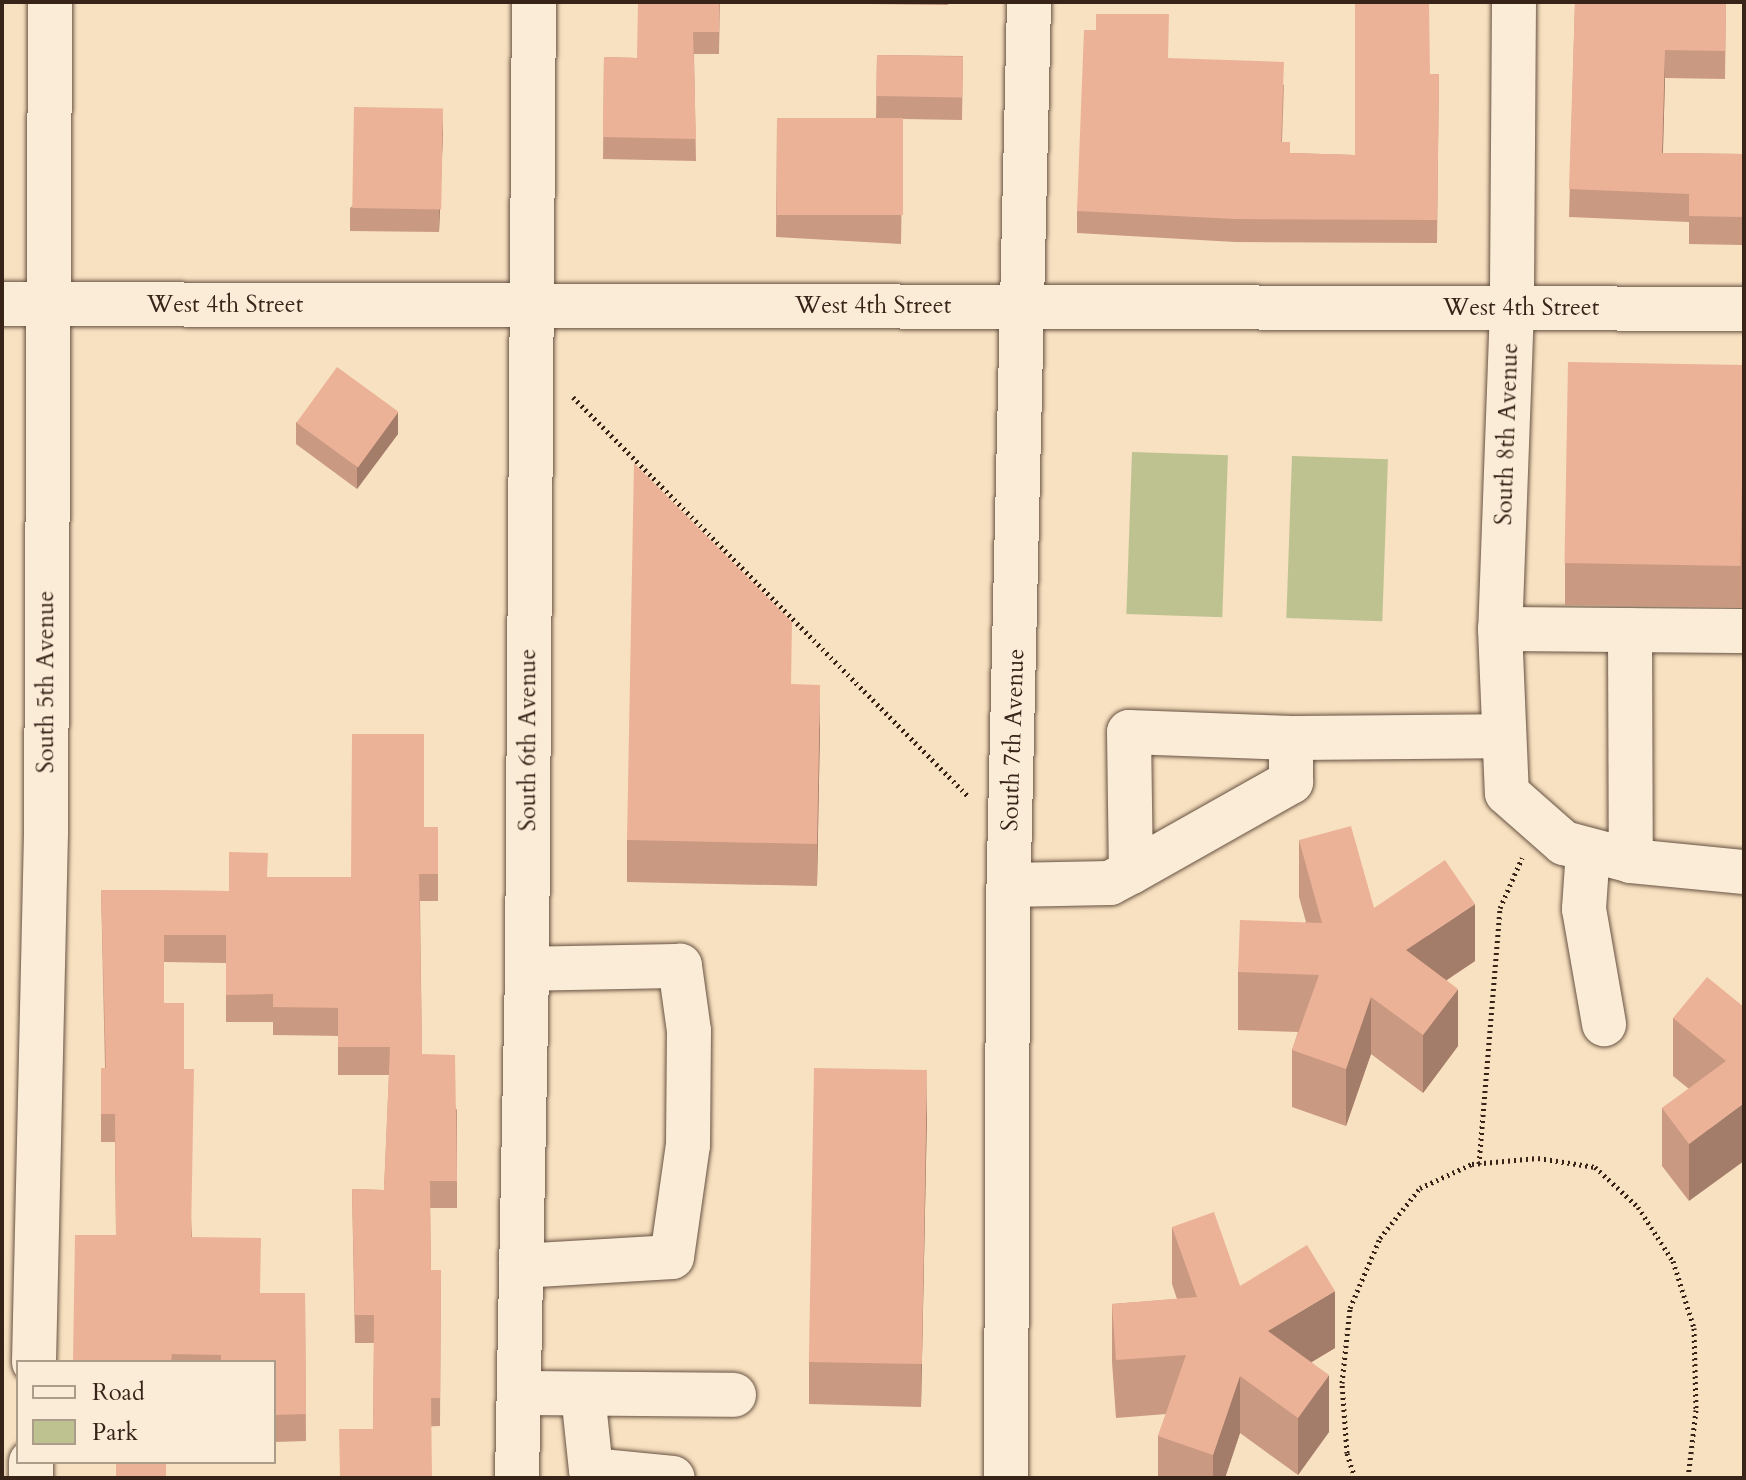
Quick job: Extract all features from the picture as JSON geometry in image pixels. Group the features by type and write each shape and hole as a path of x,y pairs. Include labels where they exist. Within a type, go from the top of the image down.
{"street":[{"name":"South 5th Avenue","path":"34,1360 46,833 46,304 50,2"},
{"name":"South 6th Avenue","path":"517,1478 527,969 529,307 534,2"},
{"name":"South 7th Avenue","path":"1006,1478 1009,885 1025,305 1029,2"},
{"name":"South 8th Avenue","path":"1514,2 1512,308 1500,629 1507,793 1532,815"},
{"name":"West 4th Street","path":"2,304 1744,309"},
{"path":"1500,629 1744,631"},
{"path":"1630,630 1631,861"},
{"path":"1131,872 1129,732 1291,738 1504,736"},
{"path":"1009,885 1110,883 1291,782 1291,738"},
{"path":"1532,815 1564,843 1588,850 1631,861 1744,872"},
{"path":"1588,850 1584,909 1604,1024"},
{"path":"521,1266 672,1257 688,1145 689,1031 680,966 527,969"},
{"path":"519,1393 734,1395"},
{"path":"583,1394 591,1470 673,1478"}],"path":[{"path":"572,395 969,797"},
{"path":"1479,1164 1500,908 1532,815"},
{"path":"1355,1478 1347,1453 1342,1383 1350,1308 1380,1238 1420,1188 1479,1164 1538,1158 1595,1167 1638,1207 1673,1261 1694,1328 1696,1410 1688,1478"}],"green space":[{"path":"1132,452 1228,455 1222,617 1126,614"},
{"path":"1292,456 1388,459 1382,621 1286,618"}],"building":[{"path":"638,2 719,2 719,32 693,32 696,139 603,137 604,57 637,58"},
{"path":"1355,2 1429,2 1430,74 1439,74 1437,220 1235,219 1077,211 1084,30 1096,30 1096,14 1169,14 1168,58 1284,62 1281,142 1290,142 1290,153 1355,155"},
{"path":"1575,2 1726,2 1725,51 1665,50 1662,153 1743,154 1742,217 1689,216 1689,194 1569,189"},
{"path":"877,55 963,57 962,97 876,96"},
{"path":"354,107 443,109 441,210 352,208"},
{"path":"777,118 903,118 903,215 777,215"},
{"path":"1568,362 1744,365 1740,566 1564,563"},
{"path":"337,367 398,412 358,467 296,423"},
{"path":"634,463 792,622 791,684 820,685 817,844 627,840"},
{"path":"352,734 424,734 424,827 438,827 438,874 419,874 422,1054 455,1055 457,1181 430,1181 431,1270 441,1270 440,1398 431,1398 432,1478 340,1478 339,1429 373,1429 374,1315 355,1315 352,1189 384,1190 390,1047 338,1047 338,1008 273,1007 273,994 226,995 226,935 164,935 164,1003 184,1003 184,1069 194,1069 191,1237 261,1238 260,1293 305,1293 306,1414 276,1415 276,1360 221,1360 221,1355 172,1354 171,1360 73,1360 75,1235 116,1235 115,1114 101,1114 101,1068 106,1068 101,890 229,891 229,852 268,853 267,877 351,877"},
{"path":"1351,826 1374,908 1445,860 1475,904 1406,950 1458,989 1423,1035 1371,997 1346,1069 1292,1050 1319,975 1238,972 1240,920 1322,923 1299,840"},
{"path":"1707,977 1744,1007 1744,1103 1689,1144 1662,1108 1726,1061 1673,1018"},
{"path":"814,1068 927,1070 922,1364 809,1362"},
{"path":"1214,1212 1240,1286 1307,1245 1335,1291 1268,1331 1329,1375 1298,1418 1240,1376 1213,1455 1158,1436 1186,1355 1116,1360 1112,1304 1197,1297 1172,1227"},
{"path":"116,1464 166,1464 166,1478 116,1478"}]}
